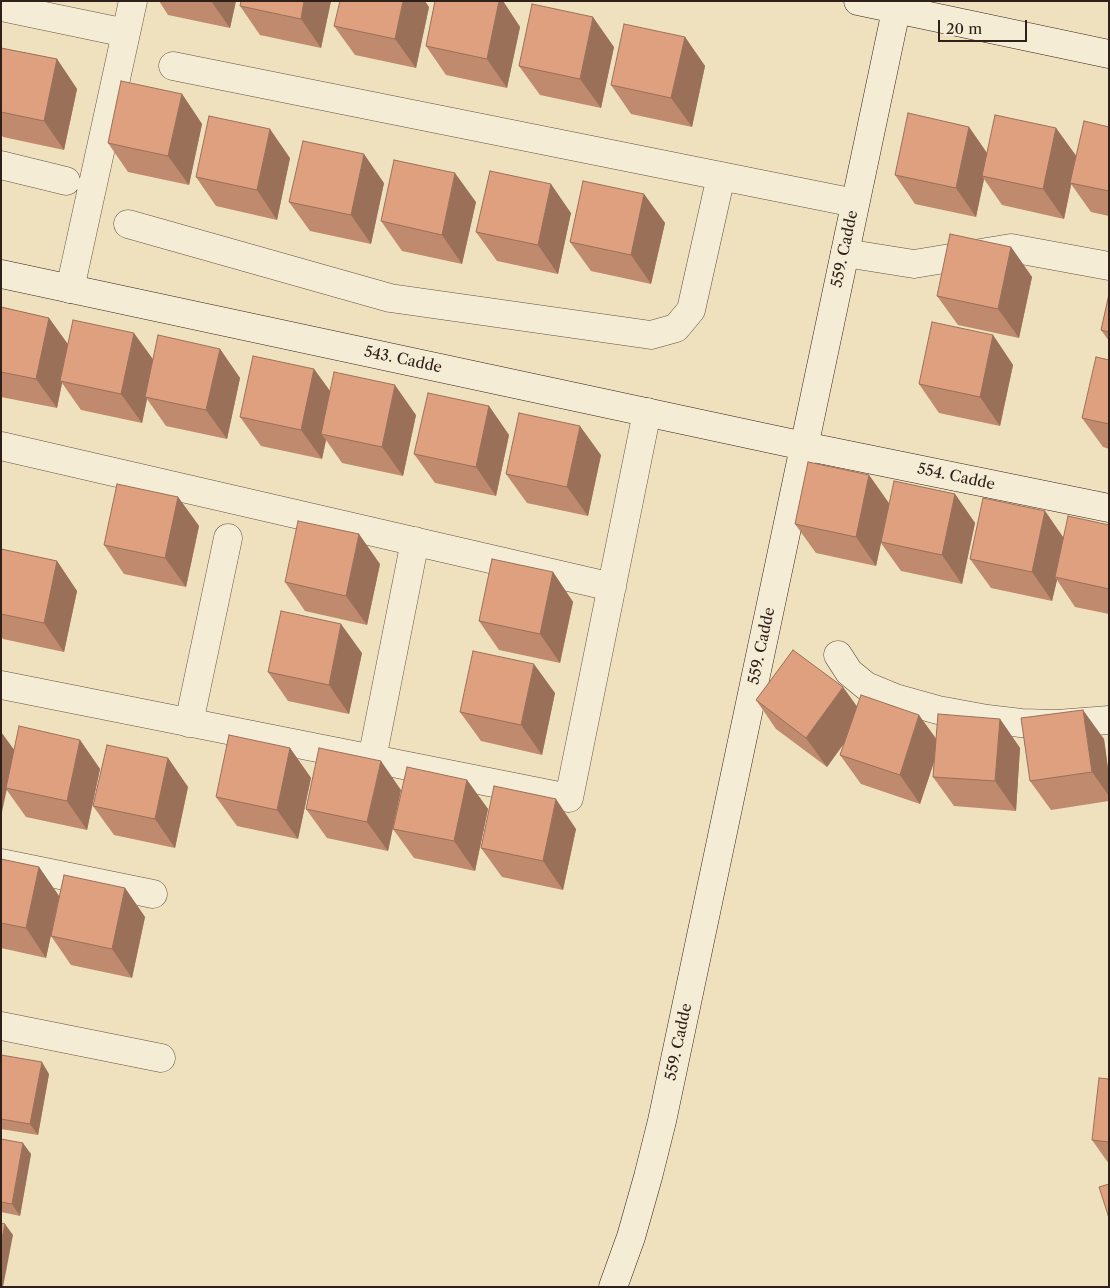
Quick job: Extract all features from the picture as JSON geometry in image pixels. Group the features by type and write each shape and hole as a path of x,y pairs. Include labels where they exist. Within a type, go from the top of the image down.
{"street":[{"path":"70,289 133,1"},
{"path":"858,1 897,5 1109,54"},
{"name":"559. Cadde","path":"613,1287 633,1228 662,1121 897,5"},
{"path":"1,7 126,33"},
{"path":"173,66 855,203"},
{"path":"1,165 66,181"},
{"path":"128,224 390,298 651,335 676,328 691,310 721,176"},
{"path":"845,253 914,264 1011,248 1109,266"},
{"name":"543. Cadde","path":"1,274 804,446"},
{"path":"1,685 570,798 648,412"},
{"path":"1,446 612,587"},
{"name":"554. Cadde","path":"804,446 1109,508"},
{"path":"189,723 228,538"},
{"path":"372,759 415,541"},
{"path":"838,655 849,672 866,686 895,698 938,710 1021,723 1057,724 1109,720"},
{"path":"1,863 153,894"},
{"path":"1,1026 161,1058"}],"building":[{"path":"241,1 304,1 301,19 240,6"},
{"path":"340,1 403,1 395,39 334,26"},
{"path":"435,1 499,1 487,59 426,46"},
{"path":"532,4 593,17 580,79 519,66"},
{"path":"624,24 685,37 671,98 611,85"},
{"path":"1,48 57,59 44,121 1,112"},
{"path":"121,81 182,94 168,156 108,143"},
{"path":"908,113 969,127 956,188 895,175"},
{"path":"995,115 1056,128 1043,189 982,176"},
{"path":"209,116 270,129 257,190 196,177"},
{"path":"1084,121 1109,127 1109,191 1070,183"},
{"path":"303,141 364,154 351,215 289,202"},
{"path":"394,160 455,173 442,235 381,221"},
{"path":"490,171 551,184 538,245 476,232"},
{"path":"583,181 644,194 631,255 570,242"},
{"path":"950,234 1011,247 998,309 937,296"},
{"path":"1109,294 1109,332 1101,330"},
{"path":"1,307 49,318 36,379 1,372"},
{"path":"73,320 134,333 121,394 60,381"},
{"path":"932,322 993,335 980,397 919,384"},
{"path":"158,335 220,349 206,410 145,397"},
{"path":"253,356 314,369 301,430 240,417"},
{"path":"1096,357 1109,360 1109,424 1082,418"},
{"path":"334,372 395,385 382,447 321,434"},
{"path":"428,393 489,406 476,467 414,454"},
{"path":"519,413 580,426 567,487 506,474"},
{"path":"808,462 869,475 856,537 795,524"},
{"path":"894,481 955,494 942,555 881,542"},
{"path":"117,484 178,497 165,558 104,545"},
{"path":"983,498 1045,511 1032,572 970,559"},
{"path":"1068,516 1109,525 1109,589 1055,577"},
{"path":"298,521 359,534 346,596 285,582"},
{"path":"1,549 57,561 44,623 1,614"},
{"path":"492,559 553,572 540,634 479,621"},
{"path":"281,611 341,624 329,685 268,672"},
{"path":"793,650 843,687 806,738 756,700"},
{"path":"473,651 534,664 521,725 460,712"},
{"path":"861,695 919,715 900,775 840,755"},
{"path":"1083,710 1092,772 1030,781 1021,718"},
{"path":"938,714 1000,719 995,781 933,777"},
{"path":"19,726 80,740 67,801 6,788"},
{"path":"229,735 290,748 277,810 216,797"},
{"path":"107,745 168,758 155,819 93,806"},
{"path":"319,748 381,761 367,822 306,809"},
{"path":"407,767 467,780 454,841 393,829"},
{"path":"494,786 556,799 543,861 481,848"},
{"path":"1,859 39,867 26,928 1,923"},
{"path":"64,875 125,888 112,949 51,936"},
{"path":"1,1055 42,1062 30,1124 1,1119"},
{"path":"1099,1078 1109,1079 1109,1142 1092,1140"},
{"path":"1,1139 23,1143 12,1204 1,1202"},
{"path":"1109,1184 1109,1218 1099,1187"},
{"path":"1,1223 5,1224 1,1243"}]}
